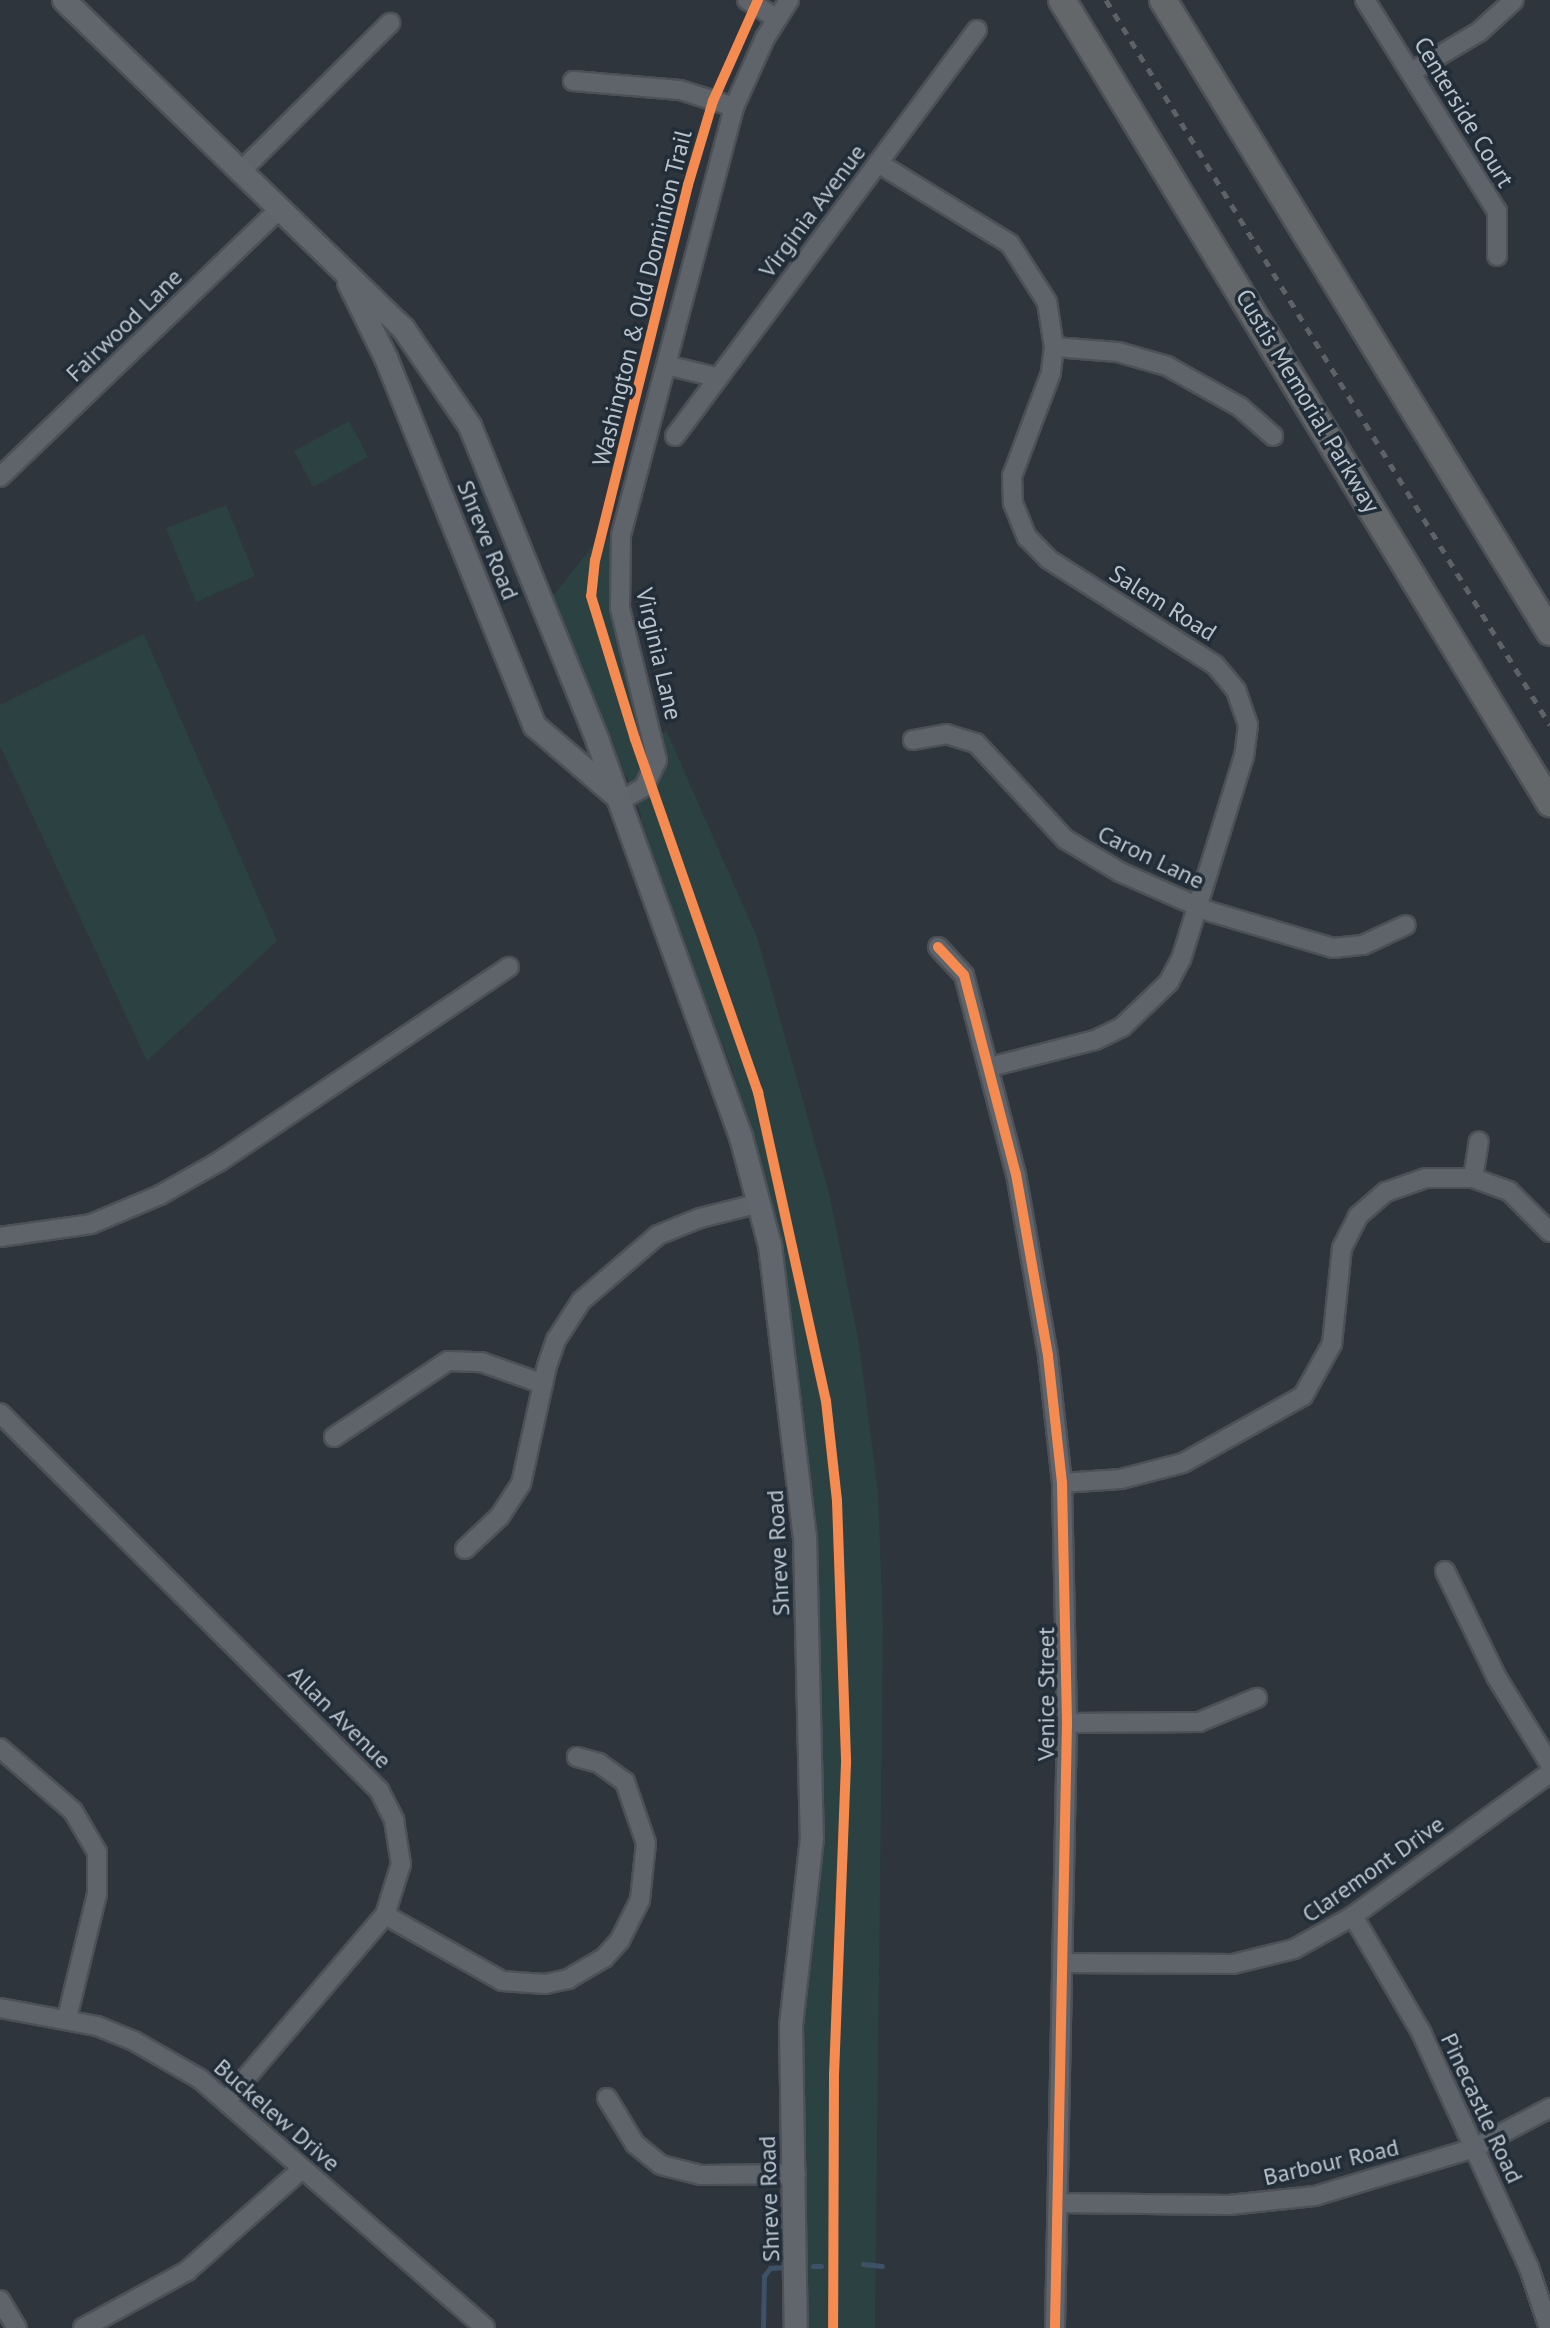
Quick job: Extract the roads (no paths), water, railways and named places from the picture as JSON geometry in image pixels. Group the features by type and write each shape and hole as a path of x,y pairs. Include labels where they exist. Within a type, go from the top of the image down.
{"highway":[{"name":"Custis Memorial Parkway","path":"1062,0 1550,803"},
{"path":"1163,0 1550,632"}],"main road":[{"name":"Shreve Road","path":"64,0 281,208 414,342 470,426 598,742 693,994 760,1203 796,1436 807,1600 812,1838 791,2026 796,2174 796,2328"},
{"name":"Shreve Road","path":"342,270 386,358 535,726 620,801"},
{"path":"565,754 586,755 598,742"}],"street":[{"path":"747,0 776,18"},
{"name":"Virginia Lane","path":"620,801 644,787 657,760 620,608 618,557 734,107 776,18 789,0"},
{"name":"Centerside Court","path":"1365,0 1413,71 1497,211 1497,256"},
{"path":"1413,71 1479,32 1514,0"},
{"path":"242,170 390,23"},
{"name":"Virginia Avenue","path":"675,436 977,30"},
{"path":"573,81 680,90 734,107"},
{"name":"Salem Road","path":"878,163 1010,244 1038,281 1051,318 1054,347 1044,401 1012,476 1018,522 1048,559 1215,665 1243,707 1244,756 1199,905 1169,982 1140,1015 1095,1040 990,1067"},
{"name":"Fairwood Lane","path":"0,477 281,208"},
{"path":"1054,347 1118,352 1167,366 1240,407 1273,436"},
{"path":"666,365 716,377"},
{"name":"Caron Lane","path":"913,740 946,734 976,743 1065,839 1120,872 1199,905 1333,948 1363,945 1406,925"},
{"name":"Venice Street","path":"938,947 964,975 990,1067 1035,1267 1062,1483 1067,1723 1061,2203 1055,2328"},
{"path":"0,1237 91,1224 160,1195 220,1161 509,967"},
{"path":"1473,1178 1479,1141"},
{"path":"1062,1483 1121,1479 1183,1463 1289,1408 1316,1381 1326,1363 1342,1248 1358,1216 1402,1184 1449,1176 1473,1178 1509,1191 1550,1232"},
{"path":"465,1549 500,1516 521,1484 543,1384 567,1320 626,1258 670,1228 760,1203"},
{"path":"334,1437 448,1361 481,1362 543,1384"},
{"name":"Allan Avenue","path":"0,1413 379,1790 394,1820 401,1864 385,1915 227,2100"},
{"path":"1445,1571 1490,1665 1550,1764"},
{"path":"1067,1723 1199,1722 1257,1698"},
{"path":"0,1748 73,1811 97,1852 97,1894 67,2018"},
{"path":"385,1915 502,1981 545,1984 568,1979 604,1958 620,1940 640,1900 646,1843 625,1782 599,1763 577,1757"},
{"name":"Claremont Drive","path":"1064,1963 1233,1964 1294,1949 1353,1916 1550,1773"},
{"name":"Pinecastle Road","path":"1353,1916 1411,2012 1529,2268 1549,2328"},
{"name":"Buckelew Drive","path":"0,2008 67,2018 134,2041 227,2100 485,2328"},
{"path":"607,2098 635,2144 661,2165 701,2175 796,2174"},
{"name":"Barbour Road","path":"1061,2203 1273,2202 1356,2186 1474,2148 1550,2108"},
{"path":"83,2328 187,2271 250,2221 302,2169"},
{"path":"0,2300 17,2328"}],"waterway":[{"path":"863,2264 882,2266"},
{"path":"813,2266 821,2266"},
{"path":"763,2328 764,2276 770,2268 785,2267"}],"railway":[{"path":"1106,0 1550,725"}]}
